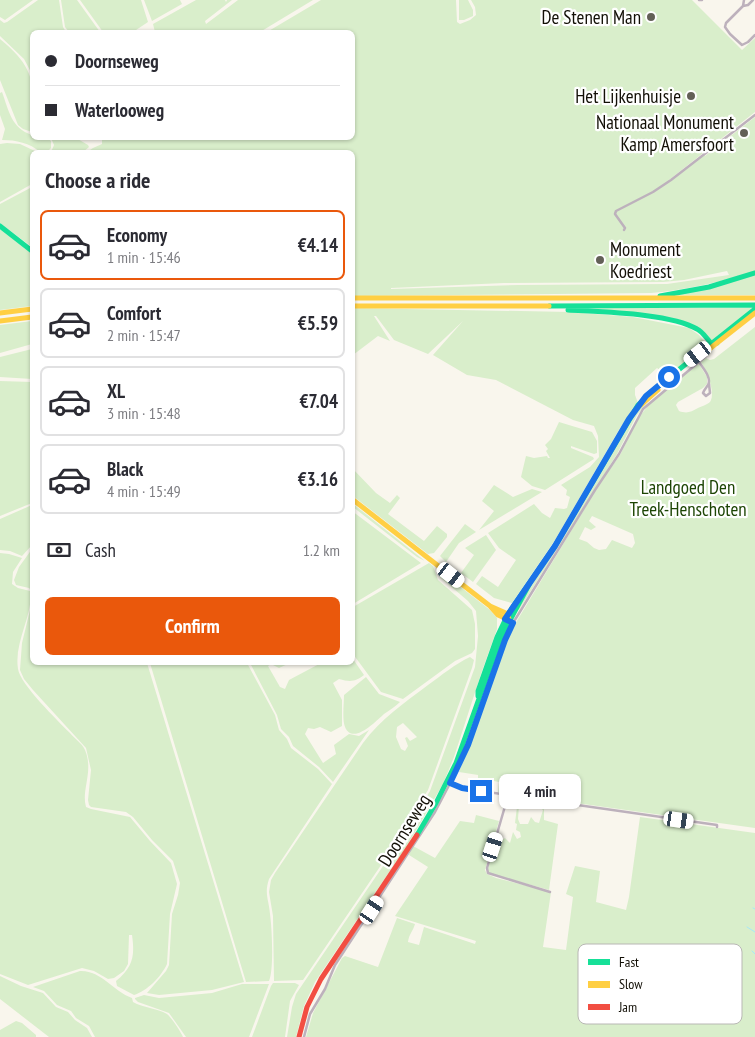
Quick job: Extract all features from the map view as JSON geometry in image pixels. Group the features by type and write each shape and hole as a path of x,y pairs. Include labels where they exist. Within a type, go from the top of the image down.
{"main road":[{"path":"0,226 30,249"},
{"path":"648,299 709,287 755,273"},
{"path":"355,298 755,298"},
{"path":"355,306 755,307"},
{"path":"534,307 633,314 672,320 692,326 706,339 714,343"},
{"name":"Doornseweg","path":"621,432 639,408 658,389 750,316 755,307"},
{"path":"0,313 30,309"},
{"path":"0,321 30,317"},
{"path":"706,339 706,348"},
{"name":"Doornseweg","path":"508,614 567,525 621,432 646,396 714,343"},
{"path":"355,501 490,606 498,615 509,621"},
{"name":"Doornseweg","path":"299,1037 304,1015 316,985 417,836 437,801 459,753 509,621 528,590 531,581"},
{"path":"490,606 508,614 509,621"}],"street":[{"path":"744,0 742,6 726,23 725,27 742,45 755,36"},
{"path":"742,6 748,5 753,0"},
{"path":"624,230 625,228 615,214 616,211 653,192 671,180 755,115"},
{"name":"Doornseweg","path":"304,1037 310,1014 325,989 335,965 430,820 450,783 466,750 505,640 509,621 619,454 643,409 706,356"},
{"path":"699,362 707,374 709,384"},
{"path":"450,783 467,789 718,825 717,827"},
{"path":"508,795 487,868 488,873 550,892"},
{"path":"316,985 325,989"}],"green space":[{"path":"0,0 33,0 5,20 0,17"},
{"path":"38,0 59,0 65,30 30,30 30,70 24,59 0,36 0,20 4,23"},
{"path":"61,0 77,0 99,30 67,30 65,27"},
{"path":"80,0 141,0 148,22 136,30 102,30"},
{"path":"144,0 180,0 182,4 152,21"},
{"path":"196,0 225,0 226,2 227,0 232,0 205,21 206,24 238,0 313,0 263,30 154,30 153,24"},
{"path":"321,0 456,0 457,22 460,24 476,15 475,7 471,0 692,0 742,50 755,38 755,112 669,180 704,154 705,156 755,117 755,271 704,285 651,293 355,296 355,150 90,150 102,144 102,140 355,140 355,30 270,30","holes":["727,271 729,275 667,284 519,285 391,289 504,283 663,282 684,280"]},
{"path":"459,0 468,0 473,10 473,16 459,20"},
{"path":"0,39 13,50 28,70 30,77 30,131 18,125 0,80"},
{"path":"2,92 9,112 19,128 30,134 30,140 50,140 51,148 49,150 37,150 22,143 2,140 5,129 0,115 0,93"},
{"path":"52,140 79,140 89,147 85,150 52,150 54,145"},
{"path":"0,144 20,144 33,150 30,150 30,185 0,202"},
{"path":"30,188 30,246 0,223 0,204"},
{"path":"0,229 30,252 30,306 0,310"},
{"path":"755,275 755,295 678,295"},
{"path":"355,308 570,312 633,317 689,328 699,335 707,345 669,375 668,373 666,375 657,368 635,388 638,403 620,428 555,540 512,603 494,598 476,584 482,576 498,587 516,560 499,548 488,533 534,504 542,513 550,518 555,508 567,508 570,497 566,495 567,490 561,485 590,467 599,457 598,436 594,426 573,420 496,380 467,375 433,355 463,321 428,354 394,340 376,316 374,316 390,341 378,336 355,353"},
{"path":"589,308 754,308 711,342 698,328 640,314"},
{"path":"30,321 30,345 0,353 0,325"},
{"name":"Landgoed Den Treek-Henschoten","path":"755,327 755,828 498,792 499,782 478,778 478,775 459,772 509,634 600,483 620,455 639,417 652,401 673,382 699,364 707,377 707,384 676,405 679,411 687,412 709,403 712,391 707,375 701,362 706,358 714,359","holes":["592,516 633,534 635,543 632,548 612,540 606,549 599,550 579,539 585,527 591,530 596,527 589,521"]},
{"path":"30,350 30,379 0,377 0,357"},
{"path":"0,381 30,382 30,504 0,516"},
{"path":"656,392 637,415 617,454 519,610 517,609 595,480 628,421"},
{"path":"559,422 592,432 597,441 597,453 594,454 571,446 571,448 594,459 545,490 532,486 521,477 526,456 534,458 547,456 550,458 545,445 551,439"},
{"path":"355,471 376,493 390,503 397,495 400,498 388,514 424,541 437,526 447,534 447,537 434,553 428,554 355,498"},
{"path":"494,485 513,497 532,489 542,492 479,530 494,511 482,501"},
{"path":"355,505 425,561 417,557 355,509"},
{"path":"30,506 30,547 22,556 10,551 0,550 0,519"},
{"path":"355,513 421,563 355,603"},
{"path":"465,524 476,532 459,543 446,562 440,556"},
{"path":"486,535 496,550 473,582 461,573 474,555 465,548"},
{"path":"30,552 30,589 16,585 14,580 19,567"},
{"path":"0,553 22,558 13,572 12,584 18,588 30,591 28,613 18,650 17,659 20,676 32,693 85,750 88,765 85,794 86,807 130,817 171,863 177,884 170,914 167,964 161,974 144,990 134,995 117,986 116,981 126,971 132,961 132,935 129,935 128,964 124,971 114,978 108,979 94,971 82,968 28,985 0,974"},
{"path":"429,563 433,566 438,580 472,610 475,624 475,649 472,653 455,661 403,699 381,692 355,657 355,606"},
{"path":"439,570 490,610 497,618 497,629 454,757 443,784 408,844 315,982 304,1006 296,1037 287,1037 296,994 396,847 430,791 475,667 478,636 476,611 468,601 440,577"},
{"path":"30,610 30,665 148,665 244,982 212,990 159,995 147,993 169,965 172,914 180,883 173,861 133,817 126,812 91,807 89,805 91,770 86,748 24,679 20,670 22,643"},
{"path":"470,657 474,660 428,790 394,846 303,980 274,981 273,916 269,892 271,880 275,873 370,734 402,705","holes":["403,723 417,737 410,741 407,737 405,738 408,746 405,751 401,749 396,737 397,727"]},
{"path":"355,662 364,675 355,680 339,679 333,683 342,700 342,726 331,732 320,727 308,728 305,734 323,763 336,754 334,745 349,734 359,736 369,730 333,782 319,767 293,746 289,737 281,729 277,715 251,665 270,665 268,666 280,687 285,689 289,680 317,665 355,665"},
{"path":"151,665 248,665 275,715 279,730 287,739 291,748 318,769 332,784 269,879 267,893 271,920 272,968 269,981 246,982"},
{"path":"273,665 286,665 279,668"},
{"path":"366,677 379,694 400,702 371,726 359,733 353,734 349,732 344,724 344,695"},
{"path":"518,799 524,800 522,805 519,805 518,819 520,824 528,824 531,817 535,822 539,823 543,810 537,805 537,802 544,803 544,820 558,824 549,890 489,873 488,868 496,841 499,842 505,838 510,843 513,832 517,839 521,837 520,832 516,830 517,824 515,823"},
{"path":"476,815 499,821 485,870 487,874 551,892 543,947 566,950 573,897 566,894 575,866 600,871 596,902 626,910 640,817 755,833 755,1037 306,1037 313,1013 342,958 345,956 378,967 397,918 415,924 408,942 419,945 424,927 475,944 476,941 395,916 428,867 409,855 413,846 435,858 460,821 474,823"},
{"path":"80,971 101,977 132,998 133,1002 137,1004 167,1014 183,1037 95,1037 89,1026 76,1018 71,1011 57,1005 44,991 33,987"},
{"path":"0,976 21,986 43,993 56,1007 68,1012 75,1020 87,1028 92,1037 49,1037 0,999"},
{"path":"273,983 295,983 299,985 290,1001 285,1037 252,1037 271,986"},
{"path":"242,984 269,984 249,1037 186,1037 169,1013 138,1002 135,999 144,995 159,998 212,993"},
{"path":"16,1021 22,1023 36,1037 0,1037 0,1030"}],"waterway":[{"path":"747,927 755,932"},
{"path":"752,951 755,954"}],"traffic: fast":[{"path":"0,226 30,249"},
{"path":"660,296 709,287 755,273"},
{"path":"549,306 755,305"},
{"path":"478,696 478,691 497,637 508,614 555,546 638,405 657,387 755,309"},
{"path":"568,310 653,316 697,329 711,343 717,343"},
{"path":"417,835 456,763 501,637 531,581"}],"traffic: slow":[{"path":"355,298 755,298"},
{"path":"355,306 549,306"},
{"path":"0,313 30,309"},
{"path":"703,354 755,313"},
{"path":"0,321 30,317"},
{"path":"641,405 658,390"},
{"path":"355,501 490,606"},
{"path":"490,606 508,614 509,620 498,615 490,606"}],"traffic: jam":[{"path":"299,1037 307,1007 321,979 417,835"}],"place":[{"name":"De Stenen Man","path":"651,17"},
{"name":"Het Lijkenhuisje","path":"691,96"},
{"name":"Nationaal Monument Kamp Amersfoort","path":"744,133"},
{"name":"Monument Koedriest","path":"600,260"}],"route":[{"path":"481,791 462,788 450,783 464,755 505,640 513,623 505,619 555,546 629,419 646,396 669,377"}]}
